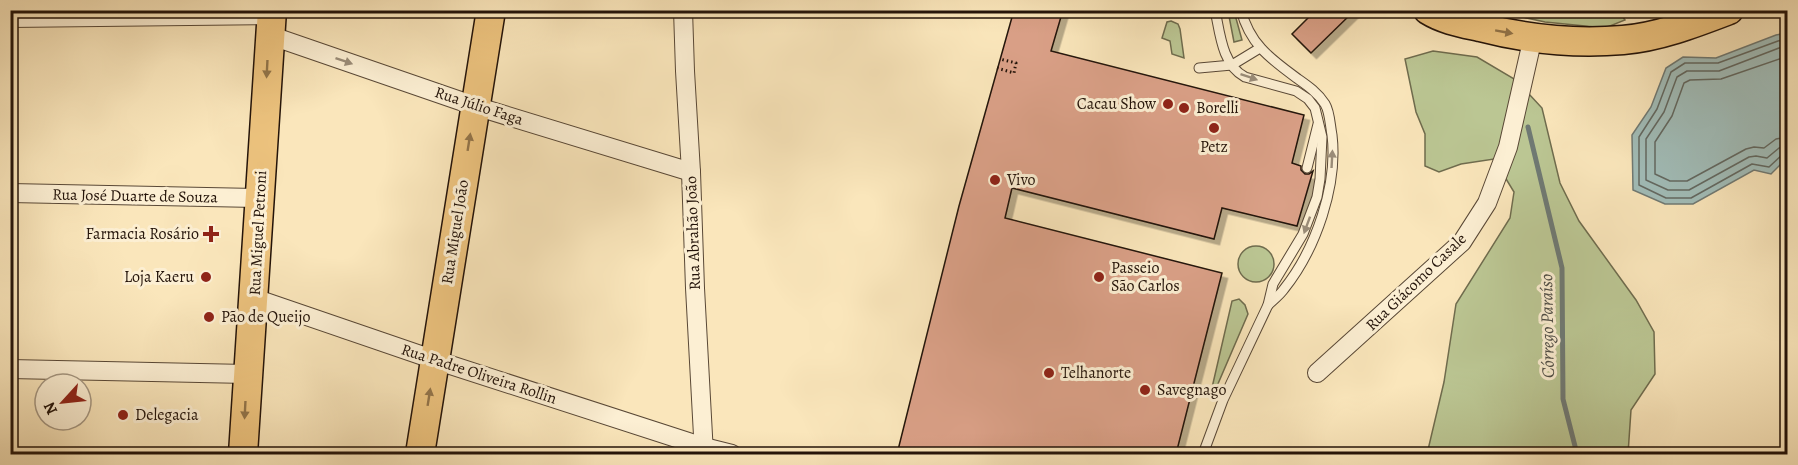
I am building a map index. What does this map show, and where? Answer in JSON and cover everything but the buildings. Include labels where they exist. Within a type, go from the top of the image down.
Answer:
[{"type":"main road","name":"Rua Miguel João","points":[[420,454],[491,10]]},
{"type":"main road","points":[[1428,10],[1438,17],[1497,31],[1572,40],[1623,40],[1662,33],[1729,10]]},
{"type":"main road","name":"Rua Miguel Petroni","points":[[243,454],[271,20]]},
{"type":"street","name":"Rua Abrahão João","points":[[683,10],[704,451]]},
{"type":"street","name":"Rua Júlio Faga","points":[[10,18],[271,20],[475,106],[691,172]]},
{"type":"street","name":"Rua Giácomo Casale","points":[[1317,373],[1462,242],[1487,203],[1508,147],[1533,37]]},
{"type":"street","name":"Rua José Duarte de Souza","points":[[10,193],[259,198]]},
{"type":"street","name":"Rua Padre Oliveira Rollin","points":[[254,298],[704,451],[732,454]]},
{"type":"street","points":[[10,369],[247,374]]},
{"type":"lane","points":[[1203,454],[1223,400],[1268,305],[1273,284],[1303,234],[1317,197],[1323,136],[1315,108],[1308,99],[1296,91],[1237,73],[1223,49],[1215,10]]},
{"type":"lane","points":[[1242,10],[1250,34],[1260,48],[1314,90],[1326,105],[1332,142],[1332,163],[1326,205],[1312,240],[1284,289],[1268,305]]},
{"type":"lane","points":[[1199,68],[1232,65],[1260,48]]},
{"type":"lane","points":[[1307,168],[1319,119]]},
{"type":"path","points":[[997,68],[1014,73],[1016,63],[1000,59]]},
{"type":"green space","points":[[1228,11],[1234,11],[1242,40],[1234,42]]},
{"type":"green space","points":[[1495,11],[1619,11],[1625,20],[1605,28],[1545,22]]},
{"type":"green space","points":[[1167,22],[1178,24],[1180,29],[1184,58],[1172,54],[1170,41],[1162,38]]},
{"type":"green space","points":[[1433,51],[1477,57],[1516,80],[1542,108],[1560,183],[1579,221],[1636,300],[1654,332],[1655,374],[1631,410],[1628,454],[1427,454],[1444,382],[1456,304],[1510,218],[1514,192],[1494,159],[1461,164],[1439,172],[1425,166],[1425,134],[1416,112],[1405,59]]},
{"type":"green space","points":[[1256,246],[1269,251],[1274,264],[1269,277],[1256,282],[1243,277],[1238,264],[1243,251]]},
{"type":"green space","points":[[1239,299],[1245,305],[1248,314],[1214,393],[1211,392],[1232,301]]},
{"type":"water","points":[[1787,33],[1787,158],[1771,174],[1754,170],[1693,204],[1665,204],[1633,190],[1632,135],[1651,107],[1666,68],[1683,57],[1716,58]]},
{"type":"waterway","name":"Córrego Paraíso","points":[[1528,127],[1562,268],[1563,399],[1577,454]]},
{"type":"place","name":"Cacau Show","points":[[1168,104]]},
{"type":"place","name":"Borelli","points":[[1184,108]]},
{"type":"place","name":"Petz","points":[[1214,128]]},
{"type":"place","name":"Vivo","points":[[995,180]]},
{"type":"place","name":"Farmacia Rosário","points":[[211,234]]},
{"type":"place","name":"Loja Kaeru","points":[[206,277]]},
{"type":"place","name":"Passeio São Carlos","points":[[1099,277]]},
{"type":"place","name":"Pão de Queijo","points":[[209,317]]},
{"type":"place","name":"Telhanorte","points":[[1049,373]]},
{"type":"place","name":"Savegnago","points":[[1145,390]]},
{"type":"place","name":"Delegacia","points":[[123,415]]}]
